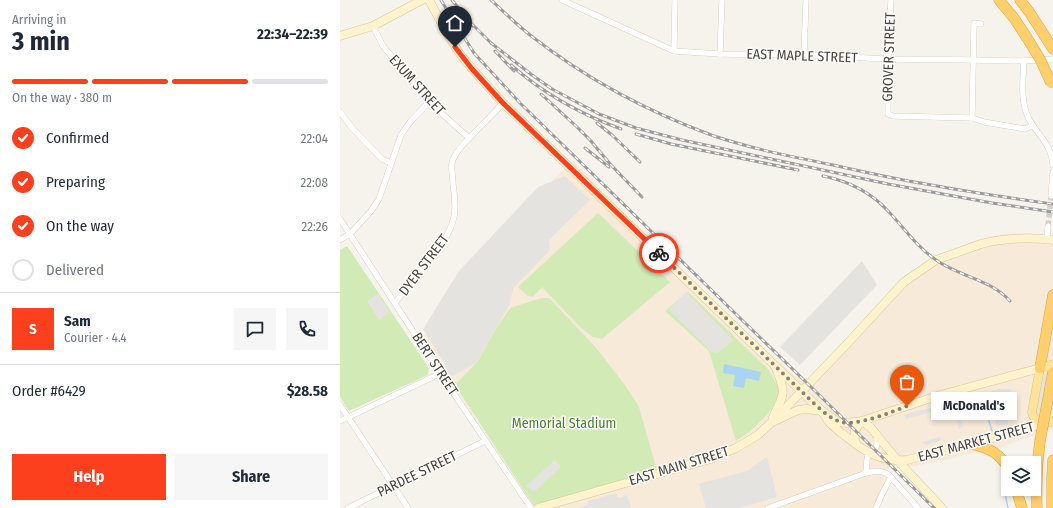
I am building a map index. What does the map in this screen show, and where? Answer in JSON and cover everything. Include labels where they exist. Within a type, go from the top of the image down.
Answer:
[{"type":"highway","points":[[999,0],[1014,18],[1029,41],[1041,61],[1052,85]]},
{"type":"highway","points":[[1020,0],[1053,49]]},
{"type":"highway","points":[[1040,368],[1053,295]]},
{"type":"highway","points":[[1037,508],[1037,464],[1053,372]]},
{"type":"highway","points":[[971,444],[986,448],[1001,457]]},
{"type":"highway","points":[[1052,508],[1053,460]]},
{"type":"highway","points":[[1018,496],[1022,508]]},
{"type":"main road","points":[[340,36],[373,26],[422,0]]},
{"type":"main road","points":[[429,0],[450,39],[461,55],[503,103],[822,411],[838,422],[847,423],[862,421],[937,396],[1053,364]]},
{"type":"main road","name":"EAST MAIN STREET","points":[[538,508],[710,459],[736,448],[758,435],[846,345],[904,282],[931,263],[990,242],[1020,238],[1050,239]]},
{"type":"main road","points":[[770,423],[782,400],[783,394],[782,383],[775,366]]},
{"type":"main road","points":[[1040,368],[1032,412],[1033,417],[1044,424]]},
{"type":"main road","points":[[770,423],[802,409],[822,411]]},
{"type":"main road","points":[[822,411],[829,422],[869,453],[884,459],[898,461]]},
{"type":"main road","points":[[862,421],[871,428],[898,461],[942,508]]},
{"type":"main road","points":[[856,444],[854,437],[855,431],[862,421]]},
{"type":"main road","name":"EAST MARKET STREET","points":[[898,461],[908,460],[971,444],[1053,421]]},
{"type":"street","name":"EAST MAPLE STREET","points":[[562,0],[674,51],[720,54],[804,55],[888,59],[1024,61],[1053,59]]},
{"type":"street","points":[[674,51],[675,0]]},
{"type":"street","points":[[720,54],[722,0]]},
{"type":"street","points":[[804,55],[806,0]]},
{"type":"street","name":"GROVER STREET","points":[[891,0],[888,59],[888,114],[893,116],[972,118]]},
{"type":"street","points":[[981,24],[974,23],[972,60],[972,118],[984,122],[1025,129],[1033,125]]},
{"type":"street","name":"EXUM STREET","points":[[373,26],[384,46],[429,102],[469,138]]},
{"type":"street","points":[[1024,61],[1022,92],[1023,105],[1029,120],[1046,144],[1052,156],[1053,165]]},
{"type":"street","points":[[340,240],[350,234],[371,211],[379,199],[401,135],[410,122],[429,102]]},
{"type":"street","name":"DYER STREET","points":[[395,303],[446,237],[451,228],[455,210],[452,163],[456,153],[503,103]]},
{"type":"street","points":[[340,112],[352,128],[382,159],[391,163]]},
{"type":"street","points":[[1051,196],[1053,172]]},
{"type":"street","name":"BERT STREET","points":[[340,219],[442,376],[531,508]]},
{"type":"street","points":[[1048,226],[1050,239]]},
{"type":"street","points":[[340,421],[437,375],[442,376]]},
{"type":"street","points":[[340,405],[408,508]]},
{"type":"street","points":[[868,473],[866,466],[867,459],[869,453],[875,449],[877,444],[876,434]]},
{"type":"street","name":"PARDEE STREET","points":[[348,508],[485,441]]},
{"type":"street","points":[[768,508],[868,473],[878,471],[885,472],[891,477],[918,508]]},
{"type":"street","points":[[876,508],[891,477]]},
{"type":"shaded area","points":[[573,161],[716,304],[795,376],[805,378],[812,376],[901,282],[946,253],[970,242],[986,237],[1024,233],[1053,236],[1053,429],[1007,445],[987,455],[971,453],[951,459],[897,469],[889,467],[886,479],[874,508],[535,508],[421,337],[427,333],[497,233]]},
{"type":"shaded area","points":[[565,176],[590,200],[549,240],[550,250],[513,288],[510,304],[476,363],[449,378],[441,369],[446,366],[423,329],[459,271],[538,187]]},
{"type":"shaded area","points":[[862,261],[877,285],[800,365],[780,347]]},
{"type":"shaded area","points":[[686,292],[733,340],[718,353],[712,352],[669,310]]},
{"type":"shaded area","points":[[378,294],[390,312],[379,320],[367,301]]},
{"type":"shaded area","points":[[1053,370],[1053,414],[1037,418],[1034,411],[1040,380],[1045,373]]},
{"type":"shaded area","points":[[999,389],[1011,389],[1008,425],[996,426],[995,404],[989,406],[985,393]]},
{"type":"shaded area","points":[[972,398],[978,414],[974,418],[969,402]]},
{"type":"shaded area","points":[[944,404],[949,407],[906,419],[904,415]]},
{"type":"shaded area","points":[[959,413],[963,426],[959,430],[956,415]]},
{"type":"shaded area","points":[[939,437],[941,439],[940,441],[926,445],[922,442]]},
{"type":"shaded area","points":[[767,457],[777,497],[740,508],[706,508],[699,484],[747,471]]},
{"type":"shaded area","points":[[555,460],[561,467],[534,492],[526,486]]},
{"type":"shaded area","points":[[616,493],[618,498],[627,495],[631,508],[578,508],[588,505],[588,501]]},
{"type":"green space","points":[[598,213],[670,282],[602,339],[593,337],[581,328],[542,287],[533,297],[528,296],[518,287]]},
{"type":"green space","points":[[347,246],[429,368],[428,375],[349,411],[340,397],[340,250]]},
{"type":"green space","points":[[688,292],[769,370],[778,387],[779,393],[767,415],[750,431],[736,441],[709,351],[665,311]]},
{"type":"green space","name":"Memorial Stadium","points":[[542,298],[549,298],[552,301],[598,350],[627,388],[639,407],[657,471],[534,506],[455,385],[478,361],[494,332],[510,308]]},
{"type":"water","points":[[724,364],[761,372],[759,381],[746,378],[744,388],[733,386],[735,375],[723,373]]},
{"type":"waterway","points":[[982,394],[992,431]]},
{"type":"waterway","points":[[1005,496],[1008,508]]},
{"type":"tunnel","points":[[1048,226],[1051,196]]},
{"type":"railway","points":[[441,0],[474,53],[520,103],[934,508]]},
{"type":"railway","points":[[452,0],[473,26]]},
{"type":"railway","points":[[491,0],[530,35],[573,66],[618,93],[689,127],[743,145],[891,178],[1053,204]]},
{"type":"railway","points":[[471,23],[491,43],[552,89],[599,114],[636,128],[682,140],[888,184],[992,203],[1053,212]]},
{"type":"railway","points":[[495,51],[514,71]]},
{"type":"railway","points":[[511,65],[549,94],[591,117],[621,129]]},
{"type":"railway","points":[[541,94],[590,140],[611,165],[642,197]]},
{"type":"railway","points":[[597,123],[640,162]]},
{"type":"railway","points":[[636,134],[671,144],[798,170]]},
{"type":"railway","points":[[585,148],[609,167]]},
{"type":"railway","points":[[823,176],[850,184],[867,193],[882,205],[929,255],[945,266],[993,288],[1010,301]]},
{"type":"way so far","points":[[659,253],[822,411],[838,422],[847,423],[862,421],[907,406]]},
{"type":"place","name":"McDonald's","points":[[907,406]]},
{"type":"route","points":[[455,47],[472,69],[503,103],[659,253]]}]
